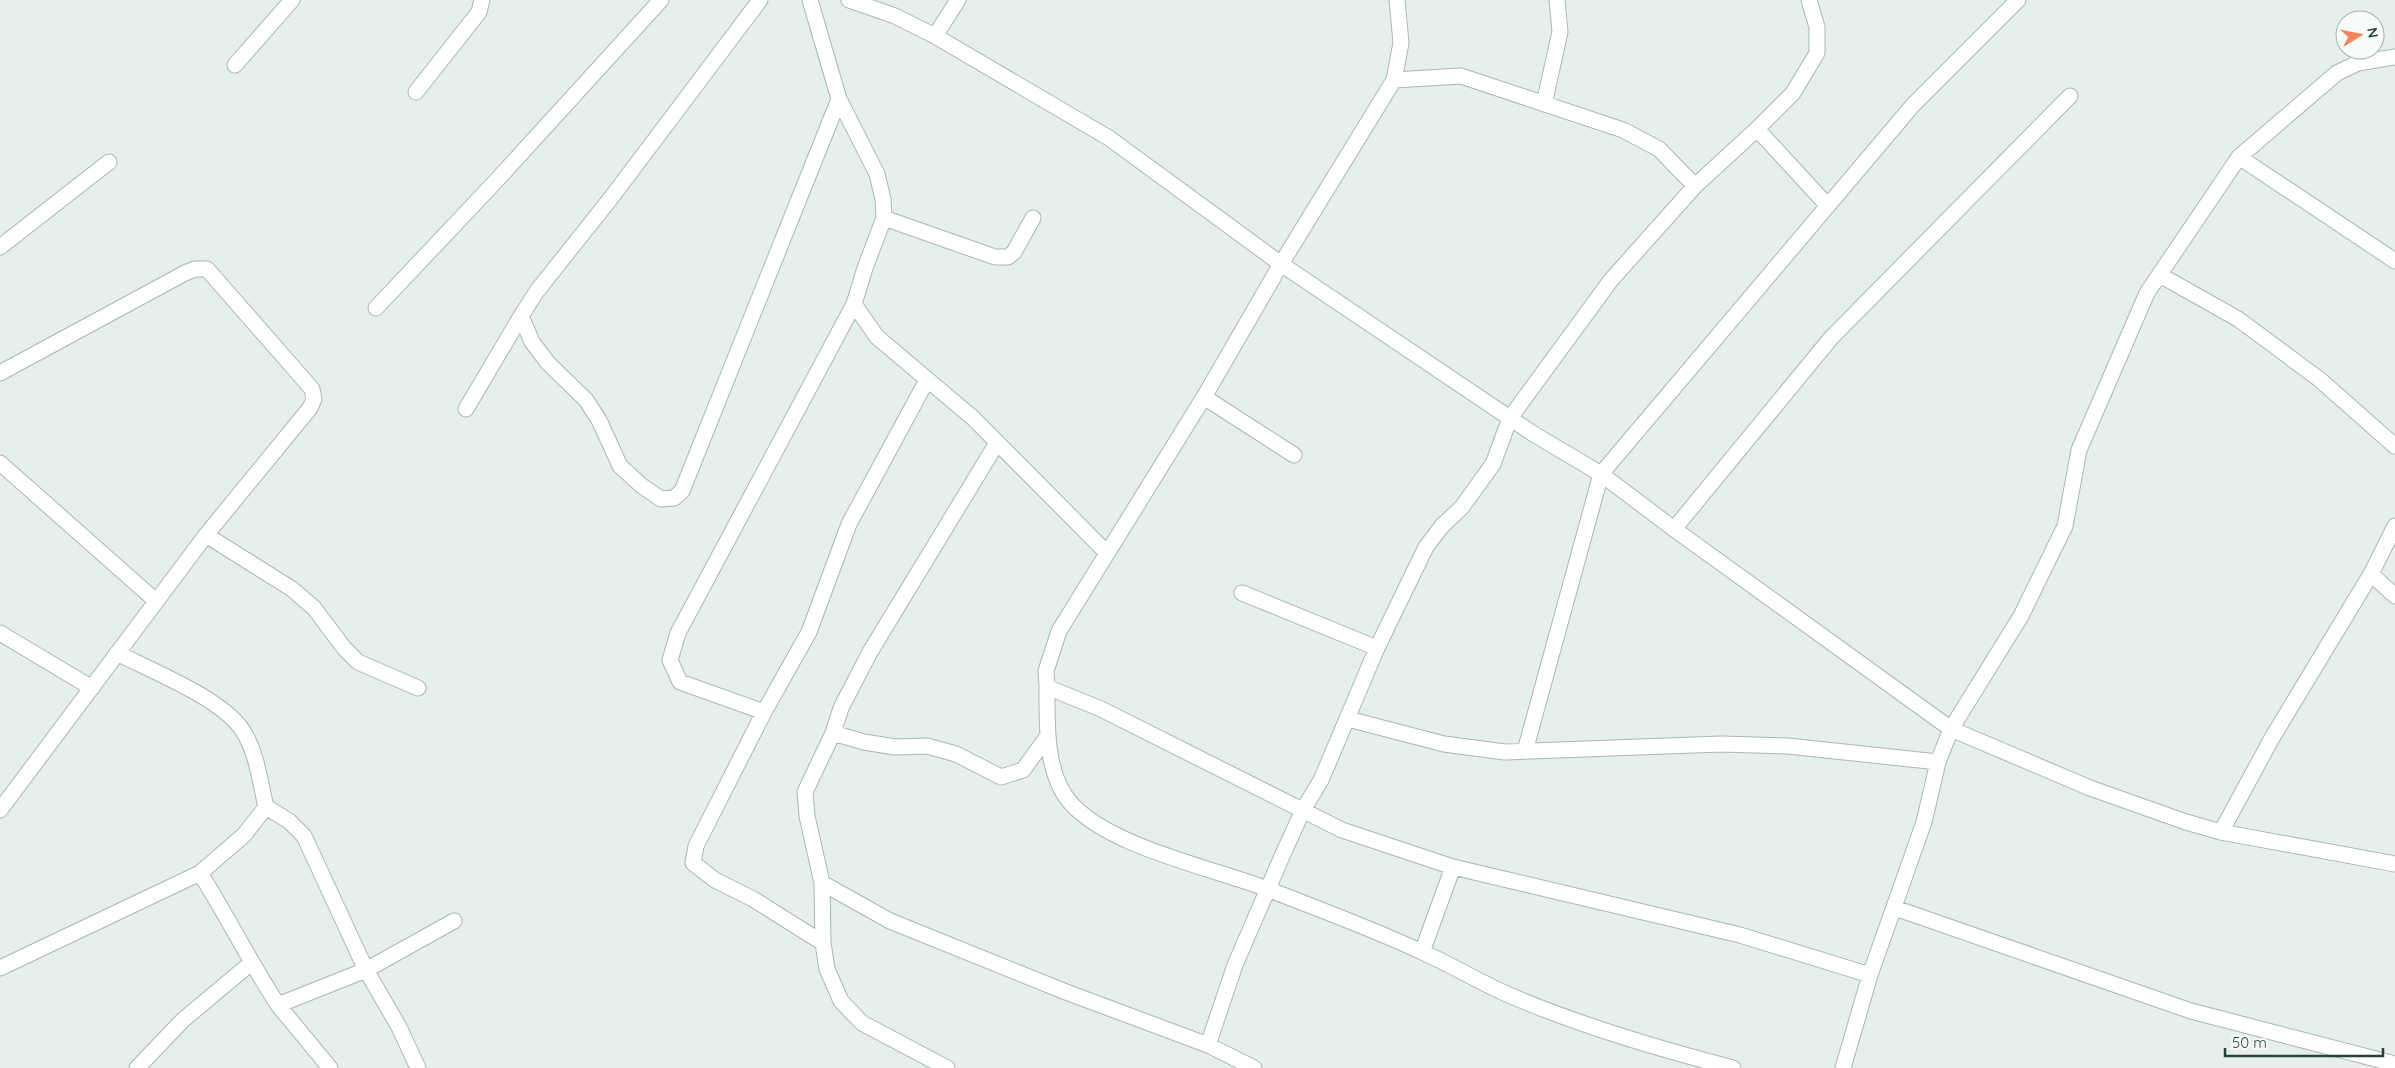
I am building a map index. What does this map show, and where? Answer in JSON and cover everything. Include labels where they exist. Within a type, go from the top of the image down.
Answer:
[{"type":"street","points":[[235,65],[292,0]]},
{"type":"street","points":[[416,92],[479,12],[482,0]]},
{"type":"street","points":[[376,308],[496,181],[661,0]]},
{"type":"street","points":[[466,409],[537,291],[611,198],[760,0]]},
{"type":"street","points":[[764,712],[680,682],[670,660],[678,633],[854,304],[884,218],[884,199],[877,174],[839,99],[810,0]]},
{"type":"street","points":[[849,0],[895,16],[935,36],[1109,138],[1281,264],[1510,418],[1601,474],[1951,729],[2090,788],[2186,822],[2222,832],[2395,864]]},
{"type":"street","points":[[935,36],[958,0]]},
{"type":"street","points":[[1397,0],[1401,43],[1394,80],[1281,264],[1204,397],[1059,631],[1046,671],[1047,737],[1053,768],[1067,800],[1089,821],[1135,843],[1268,889],[1422,952],[1508,995],[1585,1024],[1621,1037],[1733,1068]]},
{"type":"street","points":[[1544,104],[1560,32],[1557,0]]},
{"type":"street","points":[[1208,1045],[1235,965],[1268,889],[1303,810],[1321,780],[1377,648],[1426,547],[1442,526],[1462,507],[1493,464],[1510,418],[1611,280],[1695,186],[1793,93],[1817,53],[1817,26],[1809,0]]},
{"type":"street","points":[[1525,751],[1601,474],[1913,105],[2018,0]]},
{"type":"street","points":[[1842,1068],[1870,975],[1924,822],[1938,762],[1951,729],[2021,616],[2065,526],[2079,450],[2138,309],[2239,157],[2336,73],[2358,63],[2395,57]]},
{"type":"street","points":[[1394,80],[1461,76],[1623,130],[1644,139],[1658,149],[1695,186]]},
{"type":"street","points":[[1674,529],[1831,338],[2070,96]]},
{"type":"street","points":[[521,316],[532,342],[548,363],[586,400],[599,420],[620,466],[642,486],[661,498],[674,498],[682,491],[839,99]]},
{"type":"street","points":[[1757,129],[1827,205]]},
{"type":"street","points":[[2239,157],[2395,260]]},
{"type":"street","points":[[0,247],[109,162]]},
{"type":"street","points":[[884,218],[996,257],[1008,257],[1014,252],[1033,218]]},
{"type":"street","points":[[0,373],[185,273],[195,269],[207,269],[312,389],[314,399],[310,408],[206,535],[1,806]]},
{"type":"street","points":[[2158,277],[2167,279],[2238,319],[2319,379],[2395,446]]},
{"type":"street","points":[[854,304],[877,337],[973,418],[1107,553]]},
{"type":"street","points":[[822,943],[753,899],[715,880],[693,863],[696,846],[764,712],[809,632],[849,524],[927,380]]},
{"type":"street","points":[[1204,397],[1294,455]]},
{"type":"street","points":[[947,1068],[862,1023],[841,1001],[826,969],[822,943],[822,883],[807,816],[805,792],[833,733],[841,708],[870,652],[997,444]]},
{"type":"street","points":[[0,463],[156,601]]},
{"type":"street","points":[[2222,832],[2272,738],[2371,574],[2395,526]]},
{"type":"street","points":[[206,535],[292,589],[314,608],[344,648],[358,662],[418,688]]},
{"type":"street","points":[[2371,574],[2395,596]]},
{"type":"street","points":[[1242,593],[1377,648]]},
{"type":"street","points":[[0,633],[92,688]]},
{"type":"street","points":[[117,653],[221,707],[243,730],[254,754],[266,807],[289,821],[304,836],[366,970],[399,1027],[418,1068]]},
{"type":"street","points":[[1047,688],[1101,709],[1342,830],[1453,867],[1740,935],[1870,975]]},
{"type":"street","points":[[1348,719],[1444,744],[1505,752],[1721,744],[1788,746],[1938,762]]},
{"type":"street","points":[[833,733],[864,742],[895,747],[928,746],[956,754],[1001,777],[1023,770],[1047,737]]},
{"type":"street","points":[[0,968],[200,872],[244,835],[266,807]]},
{"type":"street","points":[[1422,952],[1453,867]]},
{"type":"street","points":[[200,872],[224,912],[251,964],[278,1005],[330,1068]]},
{"type":"street","points":[[822,883],[890,921],[1066,992],[1208,1045],[1254,1068]]},
{"type":"street","points":[[1895,908],[2191,1011],[2395,1064]]},
{"type":"street","points":[[278,1005],[366,970],[454,921]]},
{"type":"street","points":[[137,1068],[183,1020],[251,964]]}]
